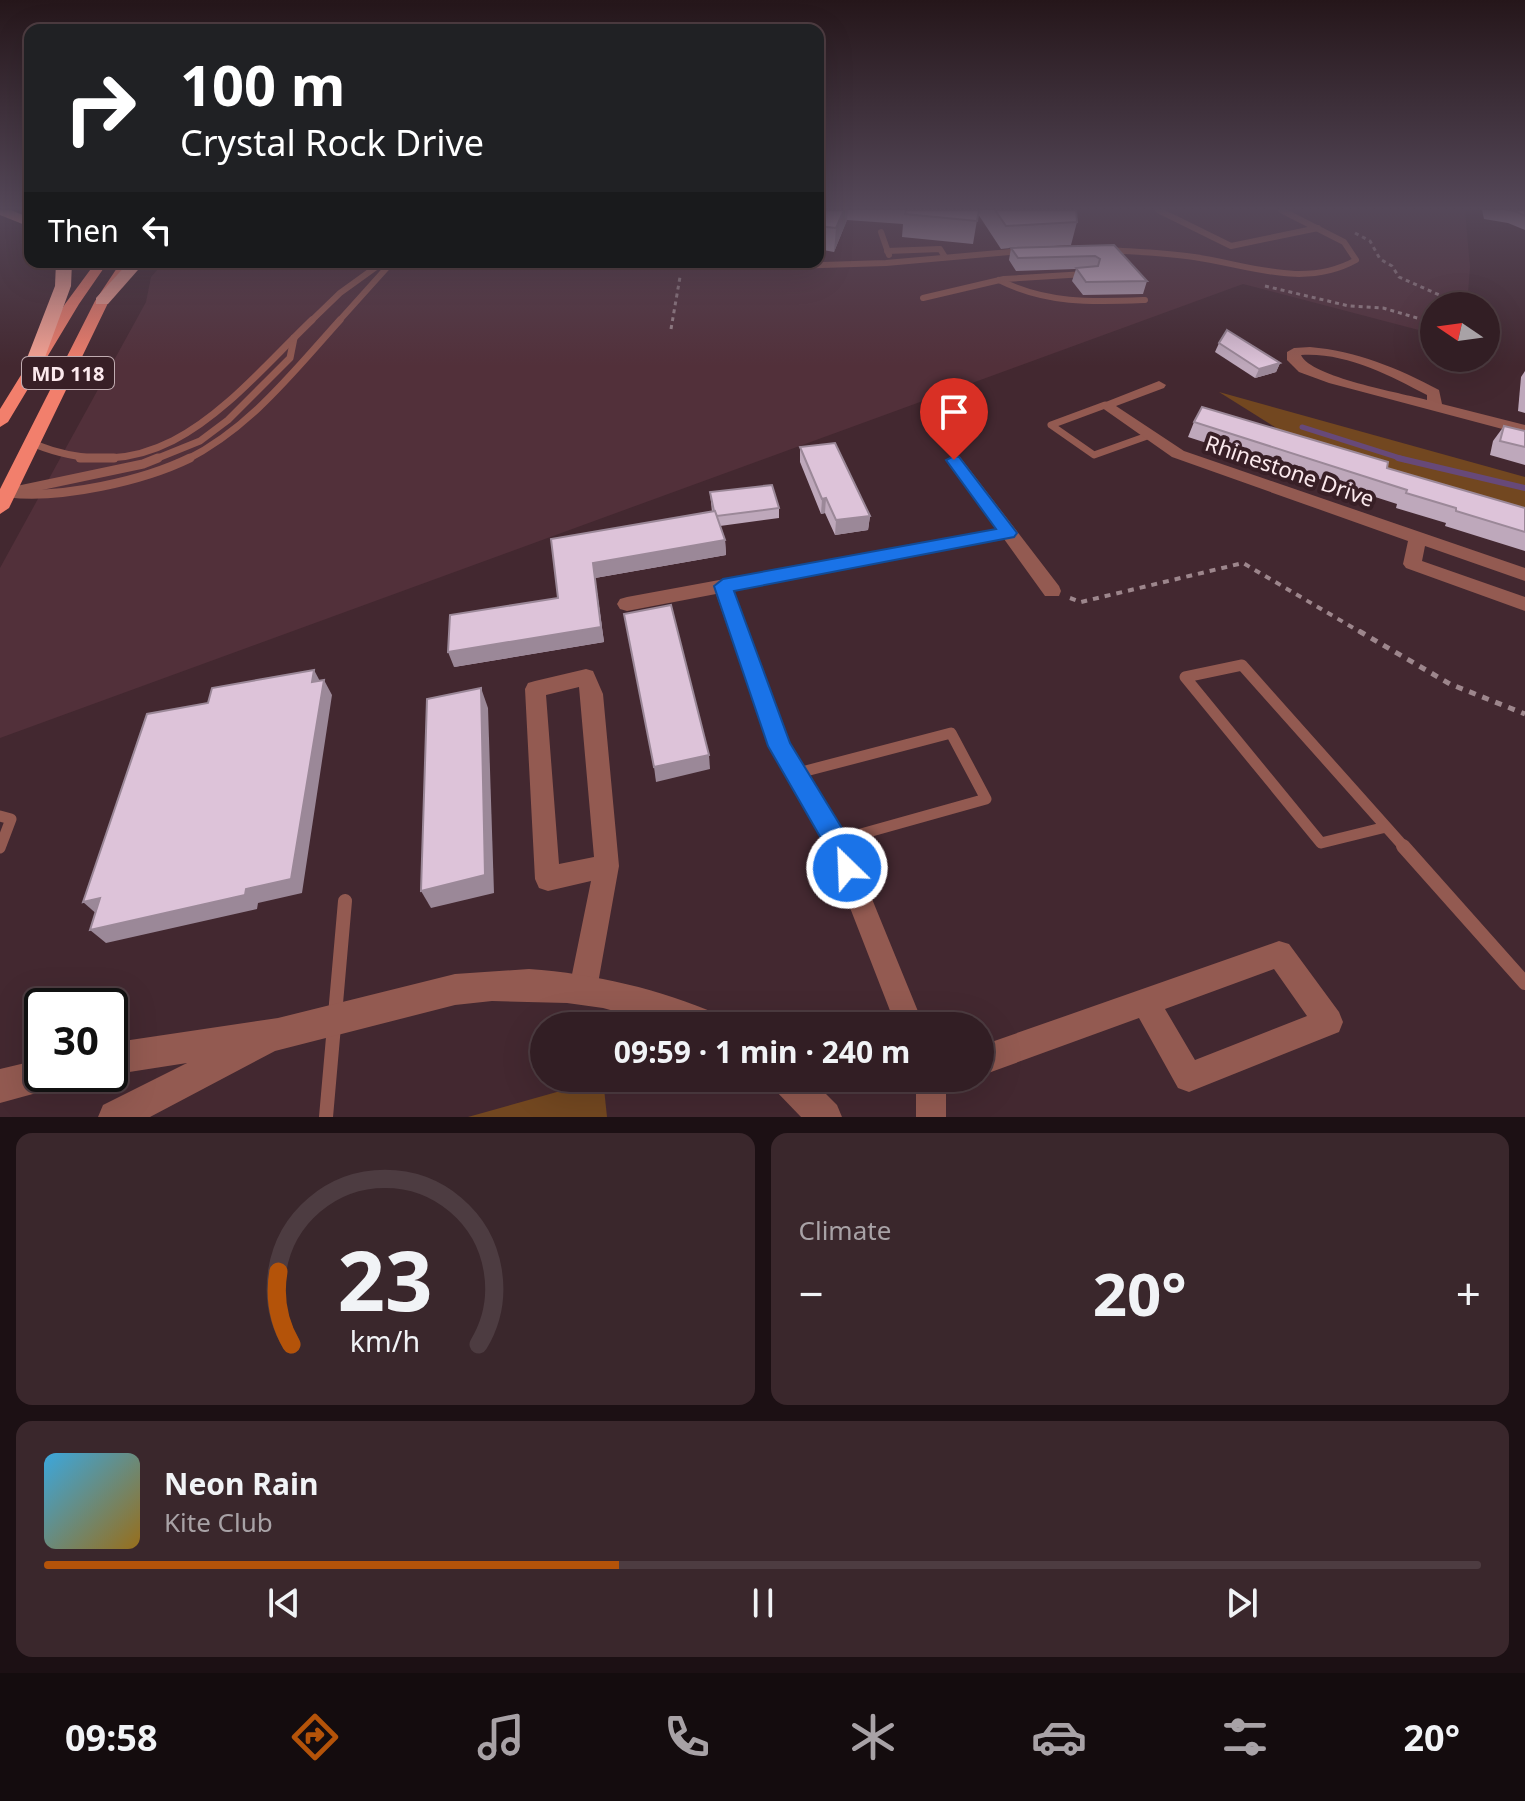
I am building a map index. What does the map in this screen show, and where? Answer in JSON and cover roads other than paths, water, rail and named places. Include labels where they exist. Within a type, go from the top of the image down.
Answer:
[{"type":"highway","points":[[31,371],[63,286],[64,268]]},
{"type":"highway","points":[[102,301],[132,268]]},
{"type":"main road","name":"MD 118","points":[[0,422],[98,268]]},
{"type":"main road","name":"MD 118","points":[[3,498],[34,444],[102,301],[123,268]]},
{"type":"street","points":[[1435,406],[1434,393],[1414,382],[1332,352],[1310,349],[1294,352],[1294,360],[1304,369],[1435,406],[1525,430]]},
{"type":"street","points":[[1105,405],[1159,385]]},
{"type":"street","name":"Rhinestone Drive","points":[[1105,405],[1178,454],[1525,575]]},
{"type":"street","points":[[954,460],[1052,591]]},
{"type":"street","points":[[627,604],[1008,533]]},
{"type":"street","points":[[1418,537],[1412,564],[1525,604]]},
{"type":"street","points":[[723,586],[780,746],[836,841],[904,1012]]},
{"type":"street","points":[[583,989],[607,866],[592,694],[586,677],[535,689],[548,879],[607,866]]},
{"type":"street","points":[[994,1056],[1279,954],[1329,1022],[1189,1077],[1145,1002]]},
{"type":"street","points":[[128,1056],[276,1034],[422,996],[493,985],[562,985],[657,1005],[674,1012]]},
{"type":"street","points":[[115,1117],[276,1034]]},
{"type":"street","points":[[0,1086],[24,1080]]},
{"type":"street","points":[[801,1092],[825,1117]]},
{"type":"street","points":[[931,1117],[932,1092]]},
{"type":"lane","points":[[824,263],[885,262]]},
{"type":"lane","points":[[1229,262],[1308,275],[1331,273],[1352,262]]},
{"type":"lane","points":[[34,444],[59,456],[88,460],[129,456],[160,447],[204,424],[340,293],[375,268]]},
{"type":"lane","points":[[3,498],[98,487],[180,463],[214,446],[243,425],[263,405],[387,268]]},
{"type":"lane","points":[[923,298],[999,280],[1091,274]]},
{"type":"lane","points":[[999,280],[1028,295],[1051,301],[1145,300]]},
{"type":"lane","points":[[3,498],[143,464],[200,441],[228,420],[290,358],[294,338]]},
{"type":"lane","points":[[1105,405],[1051,425],[1094,455],[1150,435]]},
{"type":"lane","points":[[1386,827],[1321,843],[1185,677],[1242,665],[1525,983]]},
{"type":"lane","points":[[795,773],[951,733],[986,799],[836,841]]},
{"type":"lane","points":[[0,816],[11,819],[0,849]]},
{"type":"lane","points":[[326,1117],[345,901]]},
{"type":"waterway","points":[[1302,427],[1405,460]]},
{"type":"waterway","points":[[1398,458],[1405,460]]},
{"type":"waterway","points":[[1405,460],[1525,488]]}]
